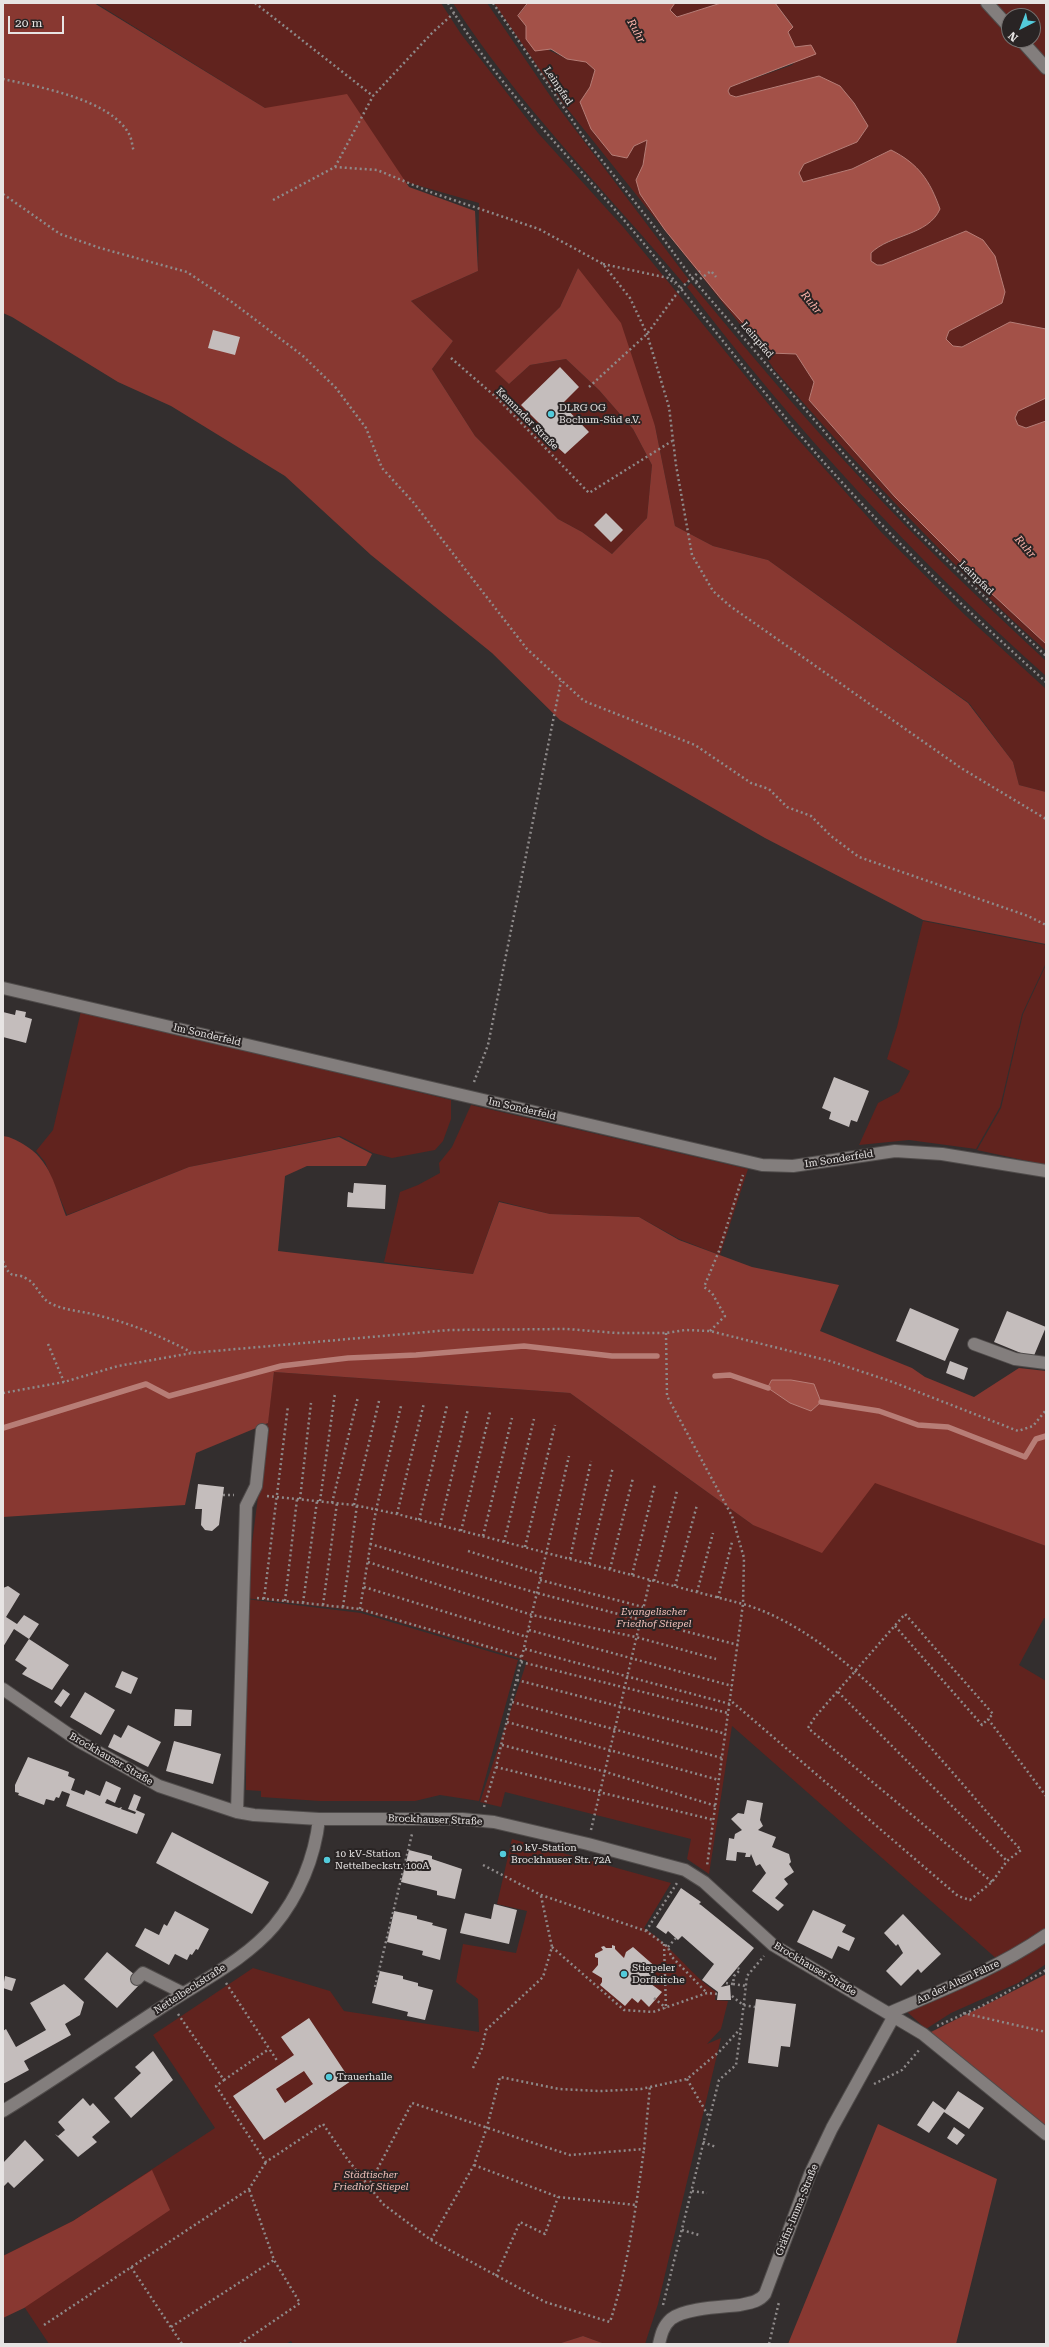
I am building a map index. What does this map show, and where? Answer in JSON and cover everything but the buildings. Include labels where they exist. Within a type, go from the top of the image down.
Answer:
[{"type":"street","points":[[987,3],[1001,18]]},
{"type":"street","points":[[1028,48],[1046,68]]},
{"type":"street","name":"Im Sonderfeld","points":[[3,988],[762,1165],[794,1166],[895,1150],[942,1154],[1046,1172]]},
{"type":"street","points":[[974,1344],[1015,1359],[1046,1362]]},
{"type":"street","points":[[237,1812],[246,1506],[250,1495],[256,1486],[262,1430]]},
{"type":"street","name":"Brockhauser Straße","points":[[3,1689],[80,1742],[159,1786],[237,1812],[254,1815],[319,1818],[462,1820],[494,1822],[588,1844],[685,1870],[704,1882],[773,1944],[892,2014],[929,2038],[1046,2134]]},
{"type":"street","name":"Nettelbeckstraße","points":[[3,2111],[251,1949],[283,1914],[309,1864],[317,1840],[319,1818]]},
{"type":"street","name":"An der Alten Fähre","points":[[892,2014],[974,1977],[1046,1935]]},
{"type":"street","points":[[137,1979],[143,1973],[183,1993]]},
{"type":"street","name":"Gräfin-Imma-Straße","points":[[662,2331],[670,2320],[682,2313],[748,2303],[759,2300],[765,2294],[810,2174],[832,2128],[892,2014]]},
{"type":"street","points":[[659,2344],[662,2331]]},
{"type":"path","points":[[255,3],[373,96]]},
{"type":"path","points":[[448,3],[465,31],[542,130],[628,224],[838,478],[970,613],[1046,682]]},
{"type":"path","name":"Leinpfad","points":[[493,3],[585,139],[692,278],[853,465],[912,527],[1046,656]]},
{"type":"path","points":[[335,167],[373,96],[432,33],[454,13]]},
{"type":"path","points":[[3,79],[73,96],[114,116],[129,134],[134,152]]},
{"type":"path","points":[[273,200],[335,167],[377,170],[433,193],[532,226],[603,264],[668,278],[681,288]]},
{"type":"path","points":[[3,194],[60,234],[100,248],[187,272],[232,302],[303,356],[336,388],[366,428],[382,468],[414,502],[527,649],[584,701],[695,744],[751,783],[769,790],[787,807],[811,816],[831,836],[859,857],[1028,916],[1046,925]]},
{"type":"path","points":[[603,264],[630,298],[647,334],[669,407],[672,441],[692,555],[713,591],[730,606],[961,768],[1046,819]]},
{"type":"path","points":[[589,387],[647,334],[681,288],[700,271]]},
{"type":"path","points":[[696,282],[711,271],[716,277]]},
{"type":"path","name":"Kemnader Straße","points":[[451,358],[510,412],[589,493],[672,441]]},
{"type":"path","points":[[510,412],[516,407]]},
{"type":"path","points":[[466,1095],[478,1076],[488,1045],[561,681]]},
{"type":"path","points":[[710,1332],[725,1316],[712,1293],[704,1287],[719,1251],[747,1162]]},
{"type":"path","points":[[3,1261],[8,1272],[13,1276],[27,1279],[48,1302],[58,1307],[101,1316],[138,1327],[192,1353]]},
{"type":"path","points":[[3,1393],[64,1382],[118,1366],[192,1353],[450,1330],[567,1329],[617,1333],[666,1333],[685,1330],[710,1332],[830,1361],[890,1381],[1018,1431],[1033,1426],[1046,1410]]},
{"type":"path","points":[[666,1333],[667,1396],[732,1516],[744,1558],[743,1604],[738,1645],[704,1882]]},
{"type":"path","points":[[48,1344],[64,1382]]},
{"type":"path","points":[[304,1603],[335,1393]]},
{"type":"path","points":[[332,1503],[358,1398]]},
{"type":"path","points":[[343,1607],[356,1505],[380,1401]]},
{"type":"path","points":[[397,1514],[424,1402]]},
{"type":"path","points":[[285,1601],[311,1403]]},
{"type":"path","points":[[264,1599],[278,1497],[288,1406]]},
{"type":"path","points":[[360,1609],[376,1510],[401,1406]]},
{"type":"path","points":[[419,1520],[447,1406]]},
{"type":"path","points":[[440,1525],[468,1409]]},
{"type":"path","points":[[461,1530],[490,1412]]},
{"type":"path","points":[[483,1536],[512,1418]]},
{"type":"path","points":[[504,1542],[534,1419]]},
{"type":"path","points":[[525,1547],[556,1425]]},
{"type":"path","points":[[488,1795],[502,1745],[541,1574],[570,1456]]},
{"type":"path","points":[[570,1559],[591,1461]]},
{"type":"path","points":[[590,1564],[613,1467]]},
{"type":"path","points":[[610,1569],[633,1478]]},
{"type":"path","points":[[632,1575],[655,1484]]},
{"type":"path","points":[[654,1581],[676,1491]]},
{"type":"path","points":[[223,1495],[278,1497],[356,1505],[397,1514],[743,1604],[772,1616],[803,1633],[855,1673],[888,1704],[952,1771],[1021,1850],[1007,1861],[992,1882],[970,1900],[958,1896],[730,1702],[524,1649]]},
{"type":"path","points":[[323,1605],[337,1503]]},
{"type":"path","points":[[675,1586],[697,1505]]},
{"type":"path","points":[[697,1592],[713,1533]]},
{"type":"path","points":[[718,1598],[732,1542]]},
{"type":"path","points":[[370,1544],[537,1593],[738,1645]]},
{"type":"path","points":[[468,1551],[541,1574]]},
{"type":"path","points":[[368,1562],[532,1615],[636,1638],[716,1659]]},
{"type":"path","points":[[540,1580],[644,1607]]},
{"type":"path","points":[[588,1844],[650,1580]]},
{"type":"path","points":[[364,1587],[527,1636]]},
{"type":"path","points":[[243,1596],[360,1609],[523,1657]]},
{"type":"path","points":[[895,1626],[982,1725],[993,1714],[905,1614],[815,1717],[808,1728],[992,1882]]},
{"type":"path","points":[[529,1630],[732,1686]]},
{"type":"path","points":[[521,1662],[625,1686],[728,1713]]},
{"type":"path","points":[[517,1680],[726,1734]]},
{"type":"path","points":[[838,1692],[1007,1861]]},
{"type":"path","points":[[512,1702],[722,1758]]},
{"type":"path","points":[[988,1719],[1046,1796]]},
{"type":"path","points":[[507,1722],[611,1749],[719,1780]]},
{"type":"path","points":[[502,1745],[606,1772],[716,1806]]},
{"type":"path","points":[[496,1766],[714,1820]]},
{"type":"path","points":[[375,1987],[415,1820]]},
{"type":"path","points":[[483,1865],[541,1895],[646,1931],[668,1947],[671,1956],[707,1993]]},
{"type":"path","points":[[646,1931],[685,1870]]},
{"type":"path","points":[[473,2068],[482,2048],[486,2030],[543,1977],[552,1947],[541,1895]]},
{"type":"path","points":[[668,1947],[676,1938]]},
{"type":"path","points":[[664,1944],[666,2008]]},
{"type":"path","points":[[552,1947],[624,2010],[653,2012],[707,1993],[718,1994]]},
{"type":"path","points":[[662,2331],[662,2312],[709,2118],[719,2080],[736,2065],[747,1976],[756,1966]]},
{"type":"path","points":[[733,1984],[734,1976],[740,1970],[738,1968]]},
{"type":"path","points":[[870,2086],[902,2070],[929,2038],[927,2032],[962,2013],[982,2006],[1046,1970]]},
{"type":"path","points":[[218,1971],[278,2062]]},
{"type":"path","points":[[726,1982],[746,1986]]},
{"type":"path","points":[[732,1996],[743,2005],[755,2007]]},
{"type":"path","points":[[654,1998],[666,2008]]},
{"type":"path","points":[[169,2002],[224,2080]]},
{"type":"path","points":[[962,2013],[1046,2032]]},
{"type":"path","points":[[431,2240],[474,2165],[487,2127],[500,2077],[559,2089],[600,2091],[650,2086],[687,2079],[720,2051],[741,2028]]},
{"type":"path","points":[[266,2162],[216,2086],[269,2049]]},
{"type":"path","points":[[687,2079],[709,2118]]},
{"type":"path","points":[[44,2325],[249,2189],[266,2162],[323,2124],[368,2187],[383,2204],[431,2240],[545,2302],[610,2322],[619,2296],[636,2205],[644,2149],[650,2086]]},
{"type":"path","points":[[368,2187],[412,2103],[570,2154],[644,2149]]},
{"type":"path","points":[[703,2142],[716,2147]]},
{"type":"path","points":[[474,2165],[558,2197],[636,2205]]},
{"type":"path","points":[[240,2344],[300,2303],[274,2260],[249,2189]]},
{"type":"path","points":[[692,2191],[707,2193]]},
{"type":"path","points":[[496,2276],[520,2222],[545,2234],[558,2197]]},
{"type":"path","points":[[682,2230],[699,2235]]},
{"type":"path","points":[[171,2327],[274,2260]]},
{"type":"path","points":[[132,2267],[182,2344]]},
{"type":"green space","points":[[96,3],[441,3],[461,34],[538,133],[624,228],[788,428],[882,533],[966,616],[1046,689],[1046,792],[1019,785],[1013,762],[969,703],[768,560],[713,546],[675,526],[655,426],[578,268],[560,307],[496,371],[509,384],[530,365],[566,359],[599,390],[633,429],[652,465],[647,518],[612,554],[582,532],[558,519],[475,436],[432,369],[453,341],[411,301],[478,271],[479,203],[406,182],[265,108]]},
{"type":"green space","points":[[453,3],[487,3],[555,103],[689,280],[684,284],[534,112],[478,41]]},
{"type":"green space","points":[[494,3],[528,3],[518,16],[526,26],[526,39],[567,59],[586,62],[595,70],[590,87],[580,102],[591,129],[612,155],[627,158],[634,146],[647,139],[643,165],[636,180],[703,277],[770,353],[796,354],[814,382],[809,400],[895,497],[990,592],[1046,644],[1046,651],[975,584],[872,479],[774,369],[763,353],[562,102]]},
{"type":"green space","points":[[675,3],[721,3],[677,17],[670,10]]},
{"type":"green space","points":[[775,3],[1046,3],[1046,329],[1010,322],[962,347],[953,346],[946,339],[949,331],[1002,303],[966,231],[882,265],[877,265],[871,261],[871,253],[877,247],[916,231],[940,209],[927,181],[916,169],[891,150],[852,169],[803,182],[799,173],[804,164],[857,142],[868,126],[854,103],[840,86],[819,76],[736,97],[730,95],[728,91],[730,87],[792,65],[811,45],[795,47],[788,32],[793,26]]},
{"type":"green space","points":[[691,283],[797,408],[907,528],[1046,661],[1046,676],[949,585],[857,490],[770,391],[728,339],[687,287]]},
{"type":"green space","points":[[1046,398],[1046,421],[1025,428],[1018,425],[1015,418],[1018,411]]},
{"type":"green space","points":[[923,921],[1046,945],[1046,963],[1022,1014],[1000,1107],[976,1149],[909,1140],[859,1145],[878,1103],[899,1092],[910,1071],[887,1059],[897,1027]]},
{"type":"green space","points":[[1046,965],[1046,1165],[977,1150],[1001,1108],[1023,1014]]},
{"type":"green space","points":[[81,1011],[451,1100],[451,1119],[443,1141],[435,1150],[392,1158],[373,1153],[340,1136],[189,1167],[67,1215],[45,1162],[36,1151],[53,1130]]},
{"type":"green space","points":[[471,1105],[748,1169],[720,1255],[679,1239],[639,1217],[550,1214],[499,1201],[473,1274],[384,1262],[400,1192],[418,1185],[440,1173],[439,1163],[452,1147]]},
{"type":"green space","name":"Evangelischer Friedhof Stiepel","points":[[274,1372],[570,1393],[753,1525],[875,1482],[1046,1546],[1046,1619],[1044,1618],[1019,1665],[1046,1681],[1046,1930],[998,1960],[732,1726],[709,1874],[687,1859],[691,1839],[505,1792],[501,1807],[480,1802],[527,1661],[361,1611],[245,1598]]},
{"type":"green space","points":[[246,1599],[361,1613],[518,1660],[479,1801],[440,1795],[415,1801],[320,1801],[261,1797],[261,1791],[246,1790]]},
{"type":"green space","name":"Städtischer Friedhof Stiepel","points":[[512,1839],[671,1883],[644,1928],[663,1942],[697,1976],[716,1992],[715,2000],[728,2001],[721,2029],[707,2044],[721,2038],[658,2304],[645,2344],[605,2344],[583,2336],[558,2344],[293,2344],[291,2341],[286,2344],[49,2344],[3,2275],[3,2256],[73,2221],[215,2128],[153,2035],[253,1968],[330,1991],[344,2011],[479,2032],[478,1999],[456,1982],[463,1944],[516,1953],[527,1911],[497,1904]]},
{"type":"green space","points":[[1046,1938],[1046,1964],[1018,1983],[951,2013],[926,2029],[905,2010]]},
{"type":"shaded area","points":[[3,3],[94,3],[265,108],[347,94],[409,187],[475,211],[478,271],[411,301],[453,341],[432,369],[475,436],[558,519],[582,532],[612,554],[647,518],[652,465],[633,429],[599,390],[566,359],[530,365],[509,384],[495,371],[560,307],[578,268],[621,323],[655,426],[675,526],[713,546],[768,560],[968,703],[1013,762],[1019,785],[1046,792],[1046,944],[923,920],[765,838],[560,720],[492,653],[371,555],[285,476],[171,406],[118,382],[12,317],[3,313]]},
{"type":"shaded area","points":[[3,1136],[23,1144],[40,1158],[51,1175],[66,1216],[189,1167],[339,1137],[372,1154],[366,1166],[307,1166],[285,1176],[278,1251],[473,1274],[499,1202],[550,1214],[639,1217],[679,1240],[752,1267],[839,1285],[820,1331],[912,1368],[925,1377],[974,1397],[1019,1368],[1046,1371],[1046,1546],[875,1483],[822,1553],[753,1525],[570,1393],[274,1372],[268,1423],[196,1453],[185,1505],[3,1517]]},
{"type":"shaded area","points":[[1046,1974],[1046,2129],[929,2033]]},
{"type":"shaded area","points":[[878,2124],[997,2179],[956,2344],[788,2344]]},
{"type":"shaded area","points":[[152,2170],[170,2210],[24,2308],[3,2318],[3,2256],[73,2221]]},
{"type":"shaded area","points":[[583,2336],[605,2344],[558,2344]]},
{"type":"water","name":"Ruhr","points":[[528,3],[675,3],[670,10],[677,17],[721,3],[775,3],[793,27],[788,32],[795,47],[811,45],[816,54],[730,87],[728,91],[730,95],[736,97],[819,76],[840,86],[854,103],[868,126],[857,142],[804,164],[799,173],[803,182],[852,169],[891,150],[909,161],[922,174],[932,190],[940,209],[927,225],[888,242],[871,253],[871,261],[877,265],[882,265],[966,231],[983,240],[995,256],[1005,292],[1002,303],[949,331],[946,339],[953,346],[962,347],[1010,322],[1046,329],[1046,398],[1018,411],[1015,418],[1018,425],[1026,428],[1046,421],[1046,644],[990,592],[895,497],[809,400],[814,382],[796,354],[770,353],[722,300],[665,230],[640,194],[636,180],[643,165],[647,140],[634,146],[627,158],[612,155],[591,129],[580,102],[590,87],[595,70],[586,62],[567,59],[551,49],[535,51],[526,39],[526,26],[518,16]]},
{"type":"water","points":[[772,1380],[791,1380],[814,1384],[821,1402],[811,1411],[790,1403],[768,1388]]},
{"type":"waterway","points":[[3,1428],[146,1384],[169,1396],[281,1366],[348,1358],[416,1355],[524,1346],[612,1356],[657,1356]]},
{"type":"waterway","points":[[715,1376],[730,1375],[768,1388]]},
{"type":"waterway","points":[[821,1402],[879,1411],[918,1425],[948,1427],[1025,1457],[1036,1439],[1046,1436]]},
{"type":"place","name":"DLRG OG Bochum-Süd e.V.","points":[[551,414]]},
{"type":"place","name":"10 kV-Station Brockhauser Str. 72A","points":[[503,1854]]},
{"type":"place","name":"10 kV-Station Nettelbeckstr. 100A","points":[[327,1860]]},
{"type":"place","name":"Stiepeler Dorfkirche","points":[[624,1974]]},
{"type":"place","name":"Trauerhalle","points":[[329,2077]]}]
